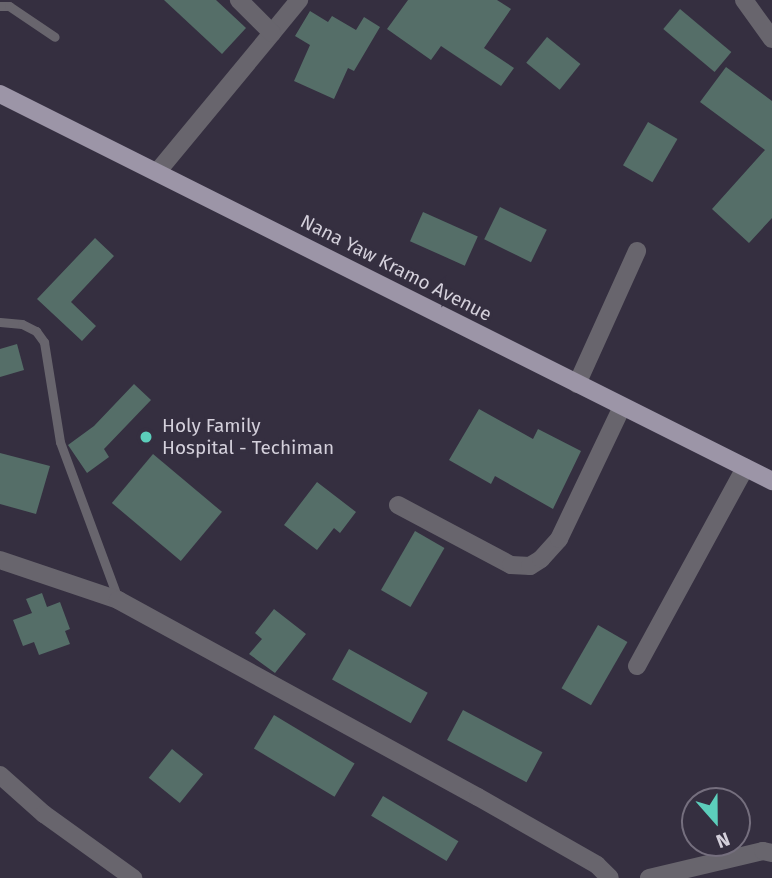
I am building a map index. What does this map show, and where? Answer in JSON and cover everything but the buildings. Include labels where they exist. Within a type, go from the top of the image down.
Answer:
[{"type":"main road","name":"Nana Yaw Kramo Avenue","points":[[0,94],[772,481]]},
{"type":"street","points":[[239,0],[272,33]]},
{"type":"street","points":[[158,171],[299,0]]},
{"type":"street","points":[[744,0],[772,39]]},
{"type":"street","points":[[578,384],[638,251]]},
{"type":"street","points":[[398,505],[511,565],[530,566],[541,559],[559,539],[622,407]]},
{"type":"street","points":[[637,666],[745,468]]},
{"type":"street","points":[[0,559],[118,600],[478,797],[597,865],[610,878]]},
{"type":"street","points":[[0,775],[44,814],[133,878]]},
{"type":"street","points":[[649,878],[763,851],[772,853]]},
{"type":"lane","points":[[0,6],[9,6],[55,37]]},
{"type":"lane","points":[[0,323],[22,324],[36,331],[44,342],[60,442],[118,600]]},
{"type":"place","name":"Holy Family Hospital - Techiman","points":[[146,437]]}]
